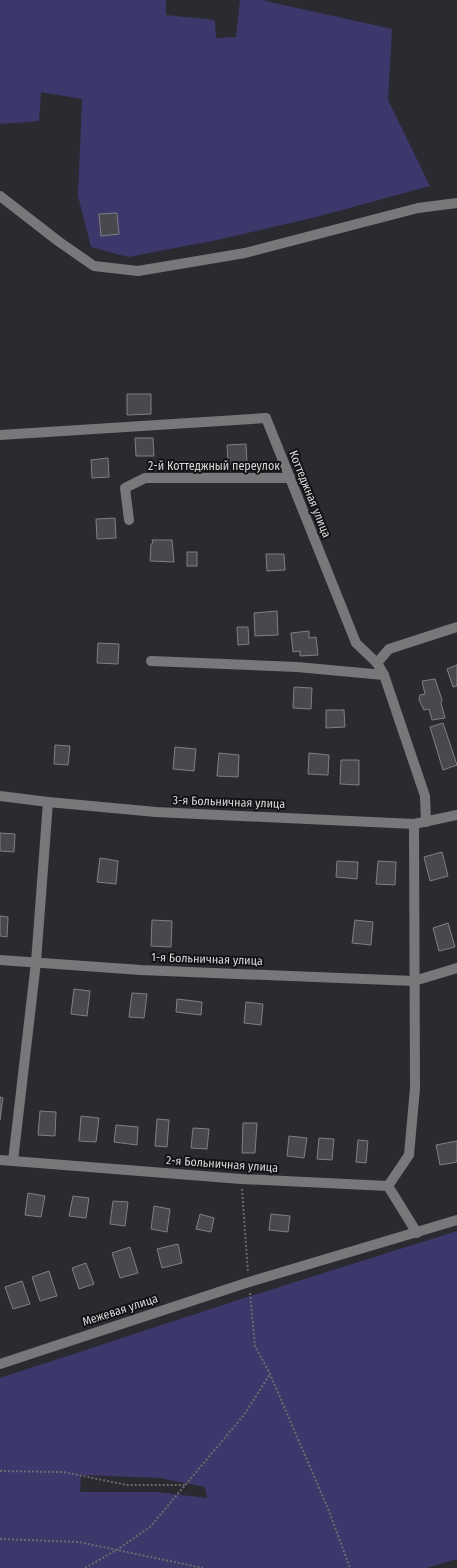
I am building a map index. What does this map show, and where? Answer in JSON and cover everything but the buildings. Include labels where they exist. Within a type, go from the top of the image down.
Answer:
[{"type":"street","points":[[0,196],[58,241],[94,266],[138,270],[245,253],[418,208],[457,203]]},
{"type":"street","name":"Коттеджная улица","points":[[0,435],[266,418],[356,643],[377,663],[384,675],[424,796],[426,822]]},
{"type":"street","name":"2-й Коттеджный переулок","points":[[129,520],[125,488],[145,478],[290,478]]},
{"type":"street","points":[[377,663],[389,649],[457,627]]},
{"type":"street","points":[[151,661],[297,667],[384,675]]},
{"type":"street","name":"3-я Больничная улица","points":[[0,796],[156,812],[414,824],[457,815]]},
{"type":"street","points":[[13,1161],[36,962],[48,802]]},
{"type":"street","points":[[414,824],[415,1088],[409,1155],[388,1186],[417,1233]]},
{"type":"street","name":"1-я Больничная улица","points":[[0,960],[142,970],[414,981],[457,968]]},
{"type":"street","name":"2-я Больничная улица","points":[[0,1160],[241,1179],[388,1186]]},
{"type":"street","name":"Межевая улица","points":[[0,1364],[249,1282],[457,1220]]},
{"type":"path","points":[[241,1179],[255,1346],[270,1374],[328,1511],[350,1568]]},
{"type":"path","points":[[85,1568],[118,1549],[150,1527],[244,1415],[270,1374]]},
{"type":"path","points":[[0,1471],[63,1472],[127,1485],[185,1485]]},
{"type":"path","points":[[0,1539],[79,1542],[203,1568]]},
{"type":"shaded area","points":[[0,0],[166,0],[166,15],[215,20],[216,38],[236,37],[240,0],[261,0],[392,29],[388,100],[430,186],[316,217],[217,240],[128,257],[91,247],[78,196],[82,99],[41,92],[39,121],[0,124]]},
{"type":"shaded area","points":[[457,1231],[457,1559],[427,1568],[0,1568],[0,1378],[241,1299]],"holes":[[[81,1475],[160,1478],[205,1487],[207,1498],[157,1492],[80,1492]]]}]
